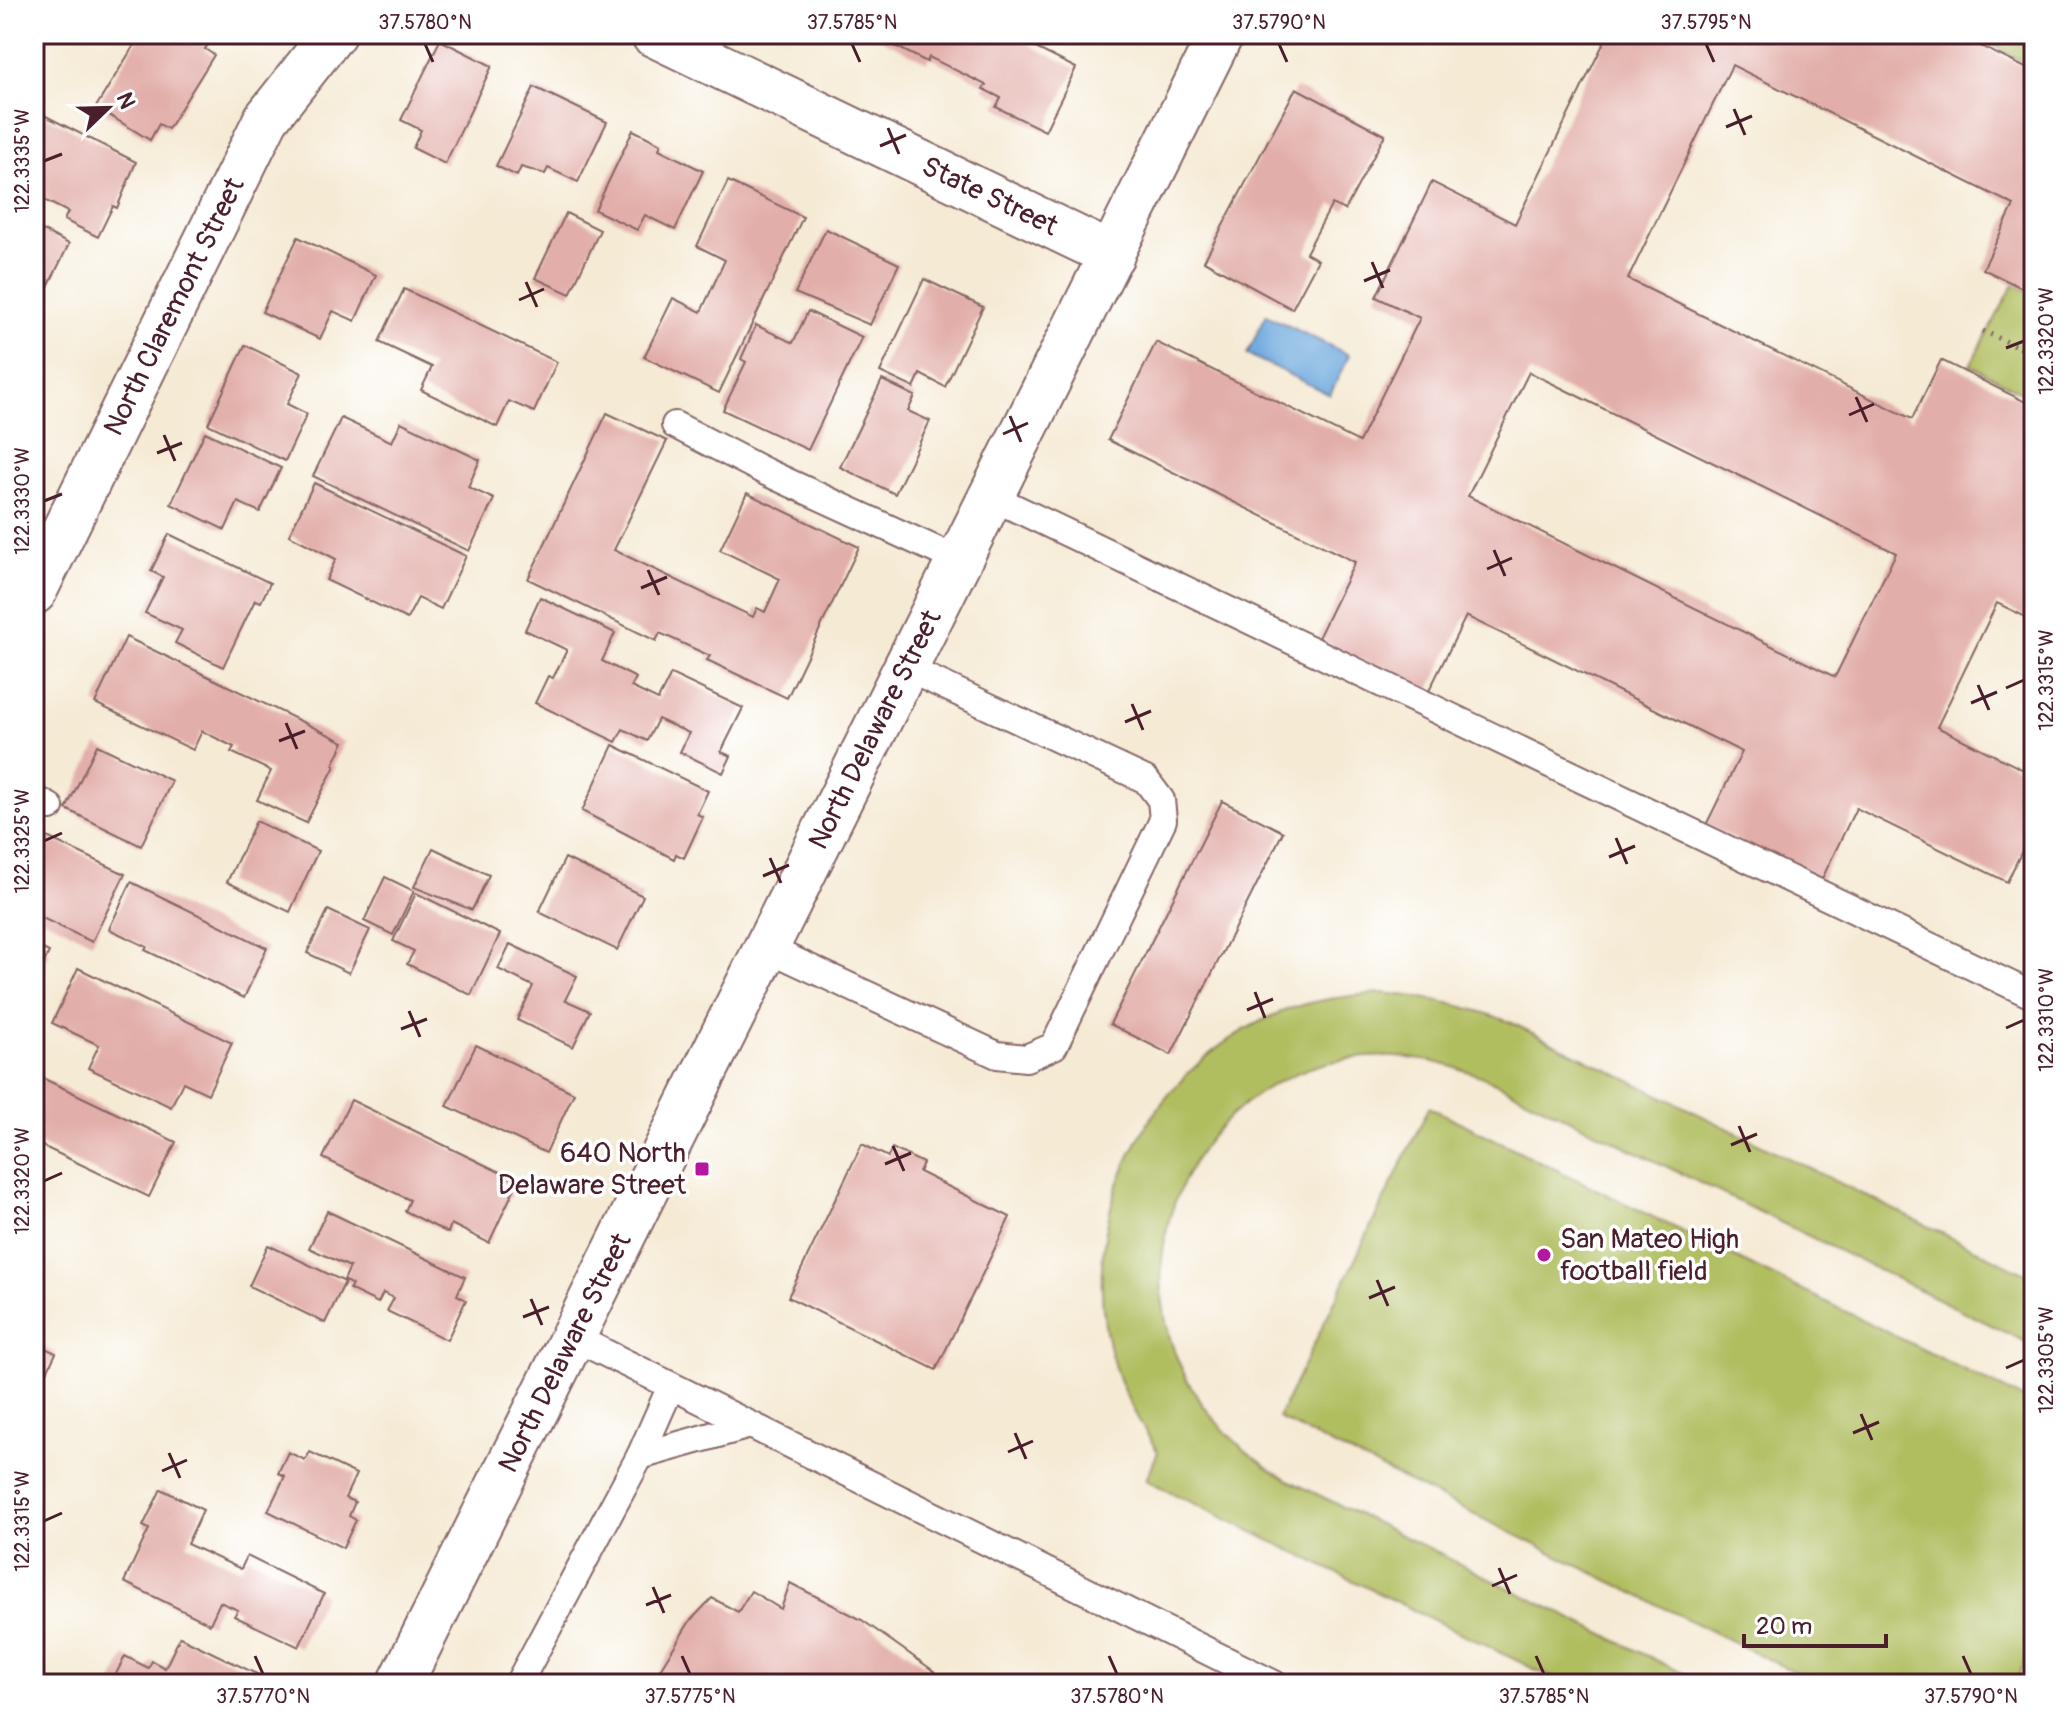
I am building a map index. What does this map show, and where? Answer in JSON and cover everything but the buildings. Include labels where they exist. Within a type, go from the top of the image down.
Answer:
[{"type":"main road","name":"North Claremont Street","points":[[34,592],[266,119],[333,34]]},
{"type":"main road","name":"State Street","points":[[653,34],[1112,255]]},
{"type":"main road","name":"North Delaware Street","points":[[400,1684],[1221,34]]},
{"type":"lane","points":[[675,425],[766,472],[960,561]]},
{"type":"lane","points":[[992,497],[2034,996]]},
{"type":"lane","points":[[767,948],[997,1055],[1026,1058],[1054,1046],[1163,820],[1161,800],[1146,780],[906,668]]},
{"type":"lane","points":[[573,1337],[1274,1684]]},
{"type":"lane","points":[[518,1684],[640,1456],[671,1386]]},
{"type":"lane","points":[[640,1456],[750,1425]]},
{"type":"path","points":[[1983,331],[2034,354]]},
{"type":"green space","points":[[1971,34],[2034,34],[2034,67]]},
{"type":"green space","points":[[2014,284],[2034,294],[2034,399],[1970,365]]},
{"type":"green space","points":[[1379,993],[1446,1002],[1510,1022],[2034,1278],[2034,1346],[1483,1077],[1384,1057],[1298,1072],[1230,1116],[1184,1181],[1162,1257],[1170,1338],[1211,1415],[1288,1480],[1705,1684],[1565,1684],[1146,1480],[1158,1452],[1120,1382],[1104,1315],[1102,1260],[1111,1206],[1130,1155],[1158,1109],[1194,1068],[1238,1034],[1289,1009],[1334,998]]},
{"type":"green space","name":"San Mateo High football field","points":[[1429,1107],[2034,1404],[2034,1643],[2014,1684],[1819,1684],[1278,1418]]},
{"type":"water","points":[[1266,315],[1349,355],[1330,395],[1247,354]]},
{"type":"place","name":"640 North Delaware Street","points":[[702,1169]]},
{"type":"place","name":"San Mateo High football field","points":[[1544,1255]]}]
